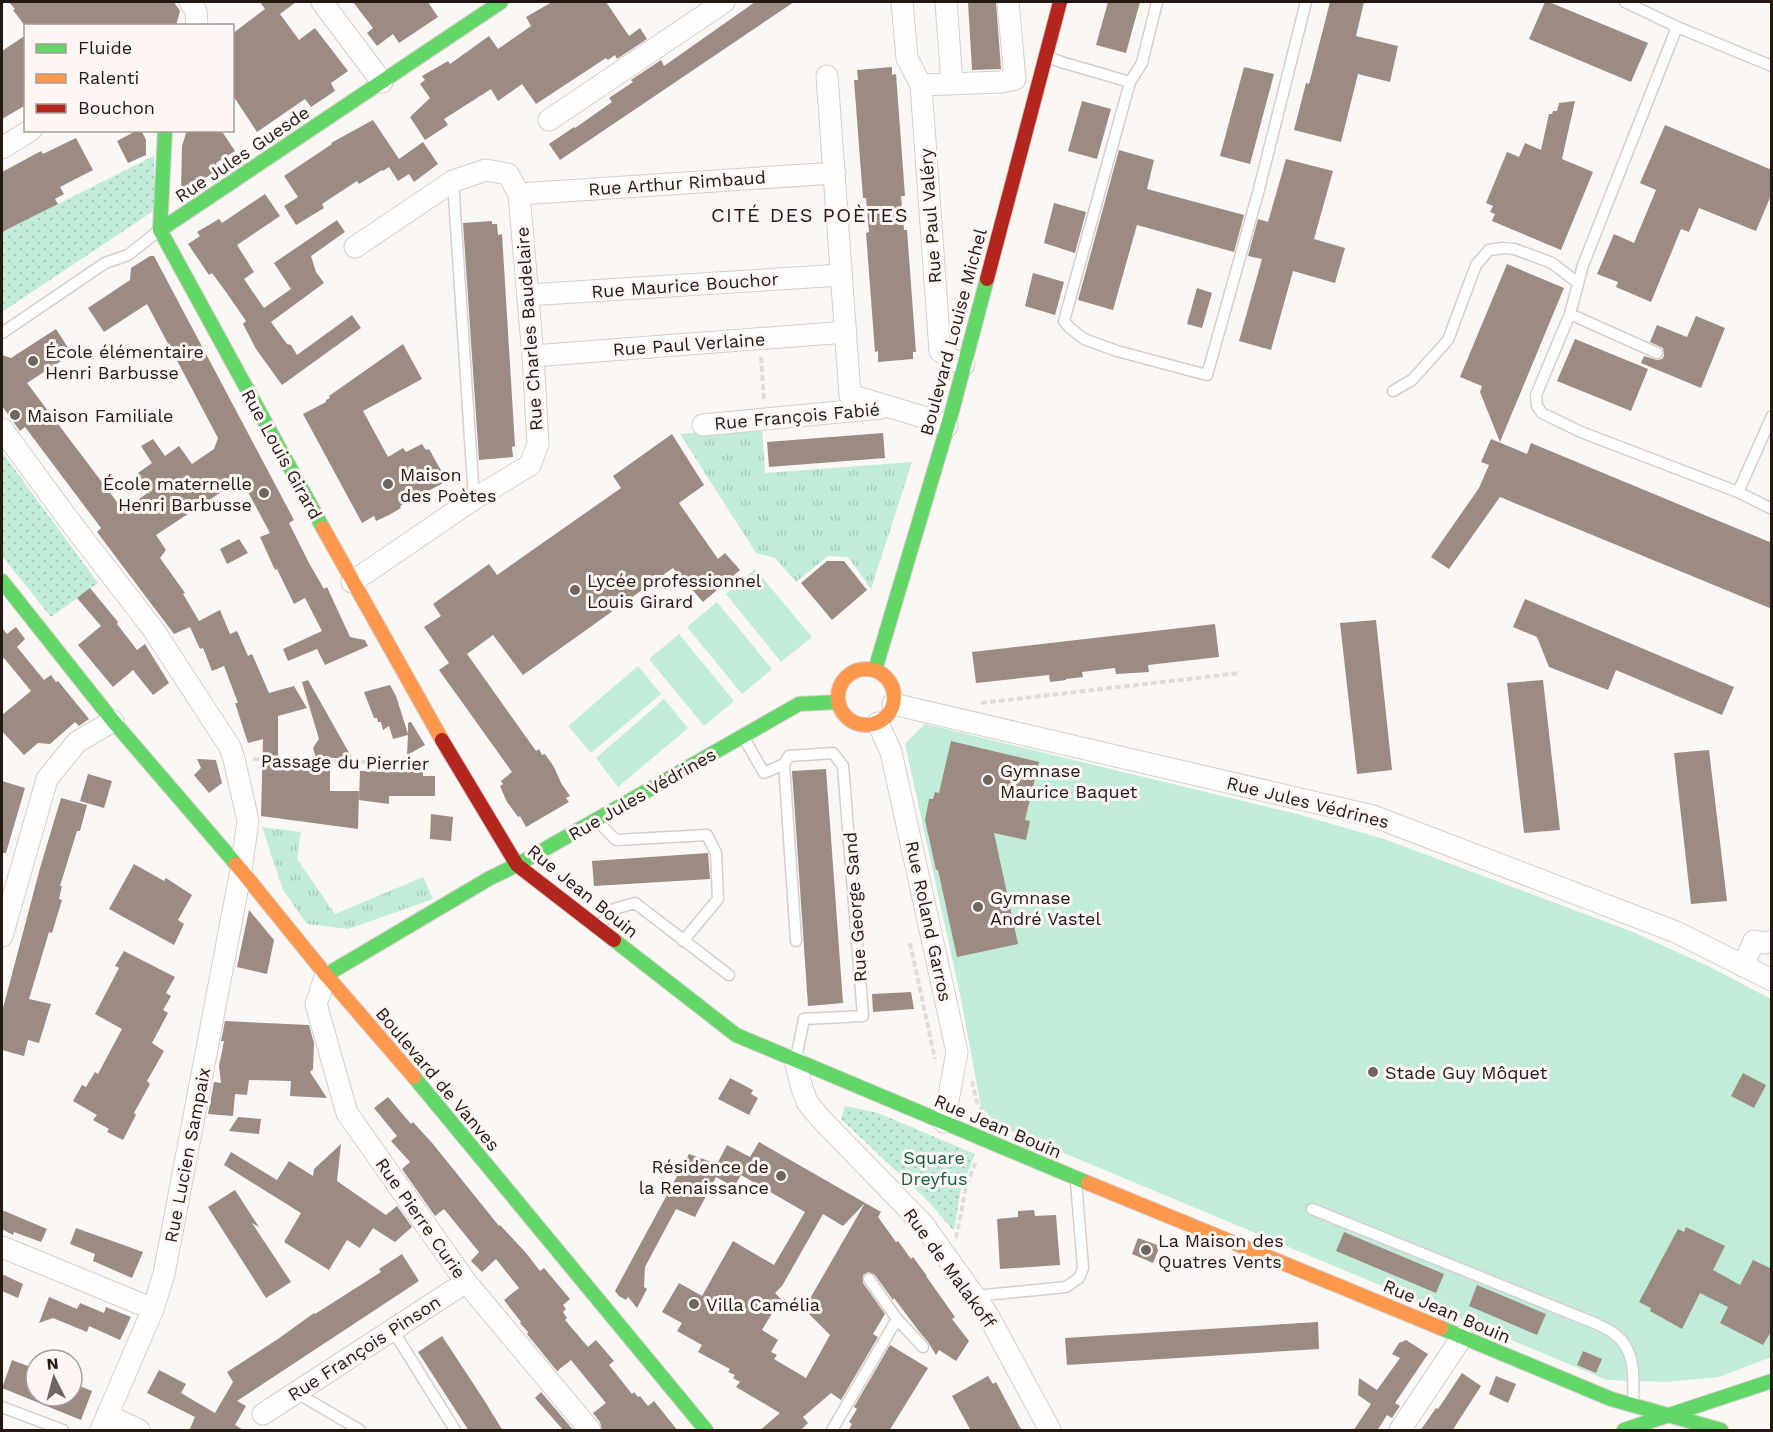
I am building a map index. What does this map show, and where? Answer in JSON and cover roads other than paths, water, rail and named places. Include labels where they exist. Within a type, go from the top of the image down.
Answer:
[{"type":"street","points":[[190,2],[196,11],[197,24]]},
{"type":"street","points":[[322,2],[382,82]]},
{"type":"street","name":"Rue Jules Guesde","points":[[160,230],[501,2]]},
{"type":"street","points":[[549,120],[724,2]]},
{"type":"street","points":[[902,2],[907,58],[921,85],[1015,80],[1036,86]]},
{"type":"street","points":[[946,2],[952,83]]},
{"type":"street","points":[[1008,2],[1015,80]]},
{"type":"street","name":"Boulevard Louise Michel","points":[[875,670],[947,426],[1060,2]]},
{"type":"street","points":[[827,76],[850,395],[947,426]]},
{"type":"street","name":"Rue Paul Valéry","points":[[921,85],[940,351],[964,364]]},
{"type":"street","points":[[2,148],[28,132]]},
{"type":"street","points":[[160,230],[165,132]]},
{"type":"street","points":[[356,247],[453,181],[486,170],[508,174],[519,194]]},
{"type":"street","name":"Rue Arthur Rimbaud","points":[[519,194],[835,173]]},
{"type":"street","name":"Rue Charles Baudelaire","points":[[352,582],[474,499],[530,465],[538,444],[519,194]]},
{"type":"street","name":"Rue Louis Girard","points":[[160,230],[352,582],[456,764]]},
{"type":"street","name":"Rue Maurice Bouchor","points":[[528,295],[841,275]]},
{"type":"street","name":"Rue Paul Verlaine","points":[[533,356],[846,332]]},
{"type":"street","name":"Rue François Fabié","points":[[703,425],[891,407]]},
{"type":"street","name":"Rue Lucien Sampaix","points":[[2,429],[153,629],[230,747],[248,821],[241,870],[164,1274],[153,1309],[104,1423]]},
{"type":"street","name":"Boulevard de Vanves","points":[[2,581],[113,721],[241,870],[706,1431]]},
{"type":"street","points":[[863,668],[875,670],[882,673],[891,684],[894,694],[893,704],[887,716],[878,723],[865,725],[853,722],[840,708],[838,689],[846,676],[854,671],[863,668]]},
{"type":"street","name":"Rue Jules Védrines","points":[[326,975],[490,878],[517,865],[799,704],[838,702]]},
{"type":"street","name":"Rue Jules Védrines","points":[[893,704],[1373,816],[1676,932],[1772,980]]},
{"type":"street","points":[[2,936],[47,779],[77,742],[113,721]]},
{"type":"street","name":"Rue Roland Garros","points":[[878,723],[891,752],[957,1052],[944,1122]]},
{"type":"street","name":"Rue Jean Bouin","points":[[456,764],[517,865],[736,1035],[1075,1178],[1611,1399],[1721,1431]]},
{"type":"street","points":[[1743,966],[1763,941]]},
{"type":"street","name":"Rue Pierre Curie","points":[[326,975],[316,1004],[347,1113],[466,1282],[590,1431]]},
{"type":"street","name":"Rue de Malakoff","points":[[795,1060],[807,1102],[819,1118],[923,1224],[975,1296],[988,1315],[1050,1431]]},
{"type":"street","points":[[2,1247],[153,1309]]},
{"type":"street","name":"Rue François Pinson","points":[[258,1423],[295,1392],[466,1282]]},
{"type":"street","points":[[1400,1431],[1462,1337]]},
{"type":"street","points":[[1624,1431],[1772,1381]]},
{"type":"street","points":[[104,1423],[139,1431]]},
{"type":"lane","points":[[1157,2],[1142,63],[1130,82],[1064,321],[1084,339],[1117,351],[1207,375],[1258,193],[1306,2]]},
{"type":"lane","points":[[1625,2],[1677,27],[1772,66]]},
{"type":"lane","points":[[1677,27],[1583,265],[1570,314],[1536,395],[1537,406],[1542,413],[1581,432],[1738,492],[1772,509]]},
{"type":"lane","points":[[1045,56],[1130,82]]},
{"type":"lane","points":[[453,181],[474,499]]},
{"type":"lane","name":"Rue Jules Guesde","points":[[2,333],[105,263],[128,255],[160,230]]},
{"type":"lane","points":[[1393,391],[1412,380],[1448,340],[1476,265],[1489,250],[1514,249],[1531,255],[1552,263],[1578,283]]},
{"type":"lane","points":[[1570,314],[1657,353]]},
{"type":"lane","points":[[1738,492],[1772,416]]},
{"type":"lane","name":"Rue George Sand","points":[[743,735],[764,773],[784,764],[789,756],[833,753],[843,766],[864,1016],[804,1019],[795,1060]]},
{"type":"lane","points":[[784,764],[796,941]]},
{"type":"lane","points":[[596,820],[616,840],[706,835],[716,854],[718,899],[683,941]]},
{"type":"lane","points":[[598,928],[614,909],[634,903],[729,975]]},
{"type":"lane","points":[[975,1296],[1066,1287],[1079,1278],[1083,1262],[1075,1178]]},
{"type":"lane","points":[[1312,1209],[1597,1324],[1615,1334],[1628,1350],[1633,1367],[1632,1405]]},
{"type":"lane","points":[[868,1279],[897,1319],[923,1347]]},
{"type":"lane","points":[[832,1431],[897,1319]]},
{"type":"lane","points":[[392,1329],[455,1431]]},
{"type":"lane","points":[[295,1392],[360,1431]]},
{"type":"lane","points":[[2,1407],[63,1431]]},
{"type":"place","name":"École élémentaire Henri Barbusse","points":[[33,361]]},
{"type":"place","name":"Maison Familiale","points":[[15,415]]},
{"type":"place","name":"Maison des Poètes","points":[[388,484]]},
{"type":"place","name":"École maternelle Henri Barbusse","points":[[264,493]]},
{"type":"place","name":"Lycée professionnel Louis Girard","points":[[575,590]]},
{"type":"place","name":"Gymnase Maurice Baquet","points":[[988,780]]},
{"type":"place","name":"Gymnase André Vastel","points":[[978,907]]},
{"type":"place","name":"Stade Guy Môquet","points":[[1373,1072]]},
{"type":"place","name":"Résidence de la Renaissance","points":[[781,1176]]},
{"type":"place","name":"La Maison des Quatres Vents","points":[[1146,1250]]},
{"type":"place","name":"Villa Camélia","points":[[694,1304]]},
{"type":"district","name":"CITÉ DES POÈTES","points":[[810,215]]},
{"type":"park label","name":"Square Dreyfus","points":[[934,1167]]}]
